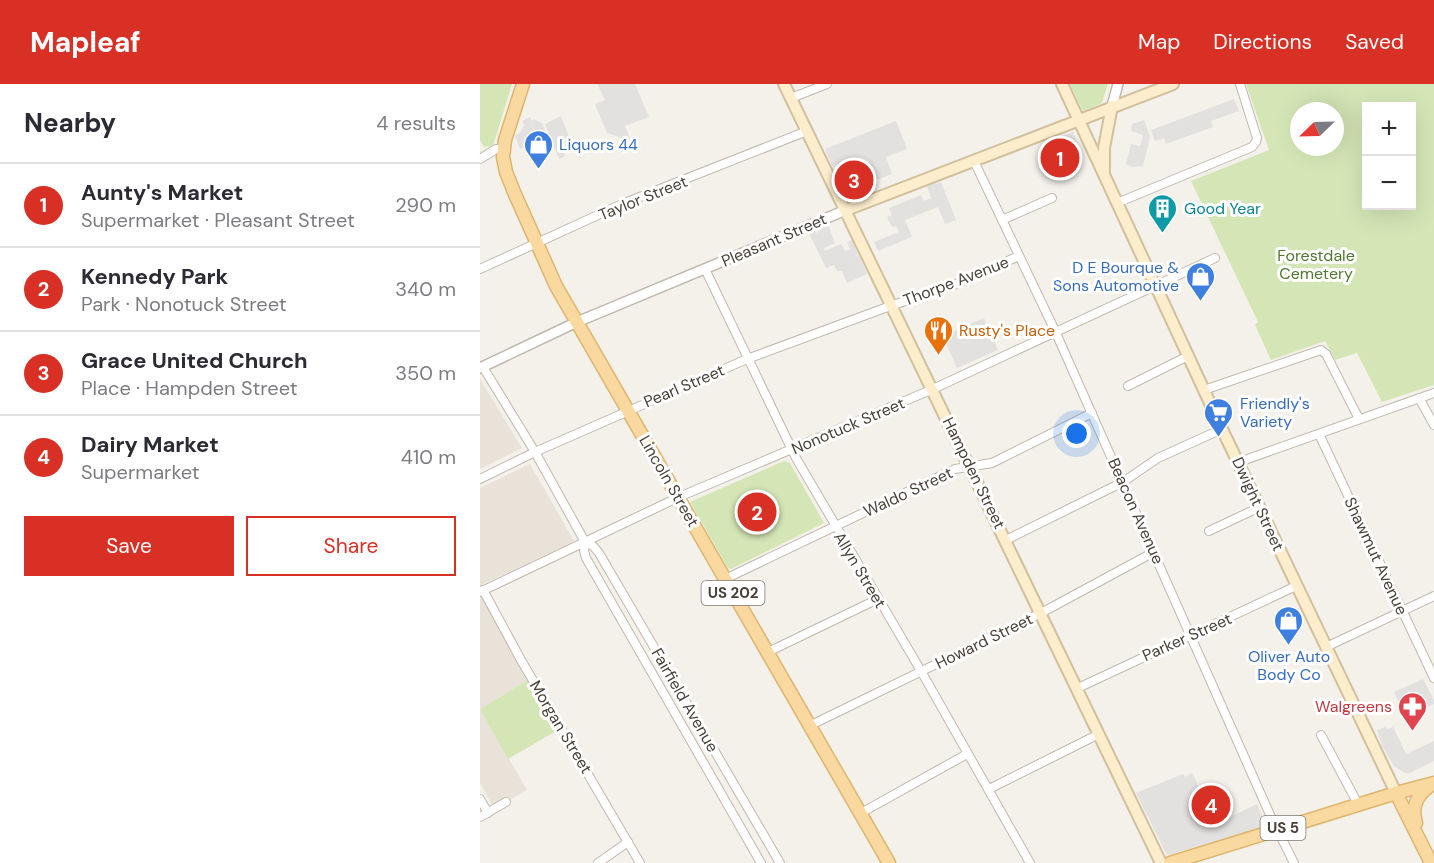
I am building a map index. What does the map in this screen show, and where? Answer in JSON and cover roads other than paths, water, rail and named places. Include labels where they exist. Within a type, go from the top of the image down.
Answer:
[{"type":"main road","name":"Lincoln Street","points":[[523,84],[503,148],[506,172],[556,286],[889,863]]},
{"type":"main road","name":"Hampden Street","points":[[784,84],[893,305],[1161,863]]},
{"type":"main road","name":"Dwight Street","points":[[1062,84],[1296,586],[1396,792]]},
{"type":"main road","name":"Pleasant Street","points":[[846,210],[1173,84]]},
{"type":"main road","points":[[1104,174],[1104,148],[1112,106]]},
{"type":"main road","points":[[1419,839],[1413,810],[1415,801],[1434,783]]},
{"type":"main road","name":"US 5","points":[[1170,863],[1396,792],[1434,783]]},
{"type":"main road","points":[[1396,792],[1431,863]]},
{"type":"street","points":[[791,98],[827,84]]},
{"type":"street","points":[[1112,106],[1118,84]]},
{"type":"street","points":[[1117,203],[1252,147],[1257,138],[1240,84]]},
{"type":"street","name":"Taylor Street","points":[[480,269],[622,204],[807,132]]},
{"type":"street","points":[[480,159],[496,149],[503,148]]},
{"type":"street","name":"Beacon Avenue","points":[[974,161],[1056,333],[1277,830],[1294,863]]},
{"type":"street","points":[[1002,220],[1052,198]]},
{"type":"street","name":"Pleasant Street","points":[[482,367],[577,322],[846,210]]},
{"type":"street","name":"Thorpe Avenue","points":[[893,305],[954,285],[1019,256]]},
{"type":"street","name":"Nonotuck Street","points":[[482,591],[679,497],[933,389],[1215,258]]},
{"type":"street","name":"Allyn Street","points":[[705,269],[792,450],[1030,863]]},
{"type":"street","name":"Pearl Street","points":[[480,479],[535,452],[747,358],[893,305]]},
{"type":"street","points":[[1204,390],[1321,350],[1326,354],[1359,419]]},
{"type":"street","points":[[1128,386],[1188,356]]},
{"type":"street","name":"Fairfield Avenue","points":[[482,367],[535,452],[585,542],[599,553],[780,863]]},
{"type":"street","points":[[1239,462],[1434,393]]},
{"type":"street","points":[[1419,398],[1434,425]]},
{"type":"street","name":"Waldo Street","points":[[725,579],[955,469],[992,463],[1092,414]]},
{"type":"street","points":[[1006,540],[1123,482],[1158,458],[1222,429]]},
{"type":"street","name":"Shawmut Avenue","points":[[1318,434],[1434,678]]},
{"type":"street","points":[[1209,531],[1260,507]]},
{"type":"street","name":"Fairfield Avenue","points":[[585,542],[586,558],[761,863]]},
{"type":"street","name":"Howard Street","points":[[811,725],[1041,613],[1154,552]]},
{"type":"street","name":"Parker Street","points":[[1078,688],[1296,586]]},
{"type":"street","name":"Morgan Street","points":[[482,591],[640,863]]},
{"type":"street","points":[[1326,647],[1434,596]]},
{"type":"street","points":[[768,652],[878,599]]},
{"type":"street","points":[[989,789],[1099,734]]},
{"type":"street","points":[[1321,735],[1358,804]]},
{"type":"street","points":[[861,813],[967,754]]},
{"type":"street","points":[[480,800],[484,815],[506,802]]},
{"type":"street","points":[[598,863],[628,842]]},
{"type":"place","name":"Aunty's Market","points":[[1060,158]]},
{"type":"place","name":"Liquors 44","points":[[538,170]]},
{"type":"place","name":"Grace United Church","points":[[854,180]]},
{"type":"place","name":"Good Year","points":[[1163,234]]},
{"type":"place","name":"D E Bourque & Sons Automotive","points":[[1200,302]]},
{"type":"place","name":"Rusty's Place","points":[[938,356]]},
{"type":"place","name":"Friendly's Variety","points":[[1219,438]]},
{"type":"place","name":"Kennedy Park","points":[[757,512]]},
{"type":"place","name":"Oliver Auto Body Co","points":[[1289,646]]},
{"type":"place","name":"Walgreens","points":[[1413,732]]},
{"type":"place","name":"Dairy Market","points":[[1211,805]]},
{"type":"park label","name":"Forestdale Cemetery","points":[[1316,264]]}]
